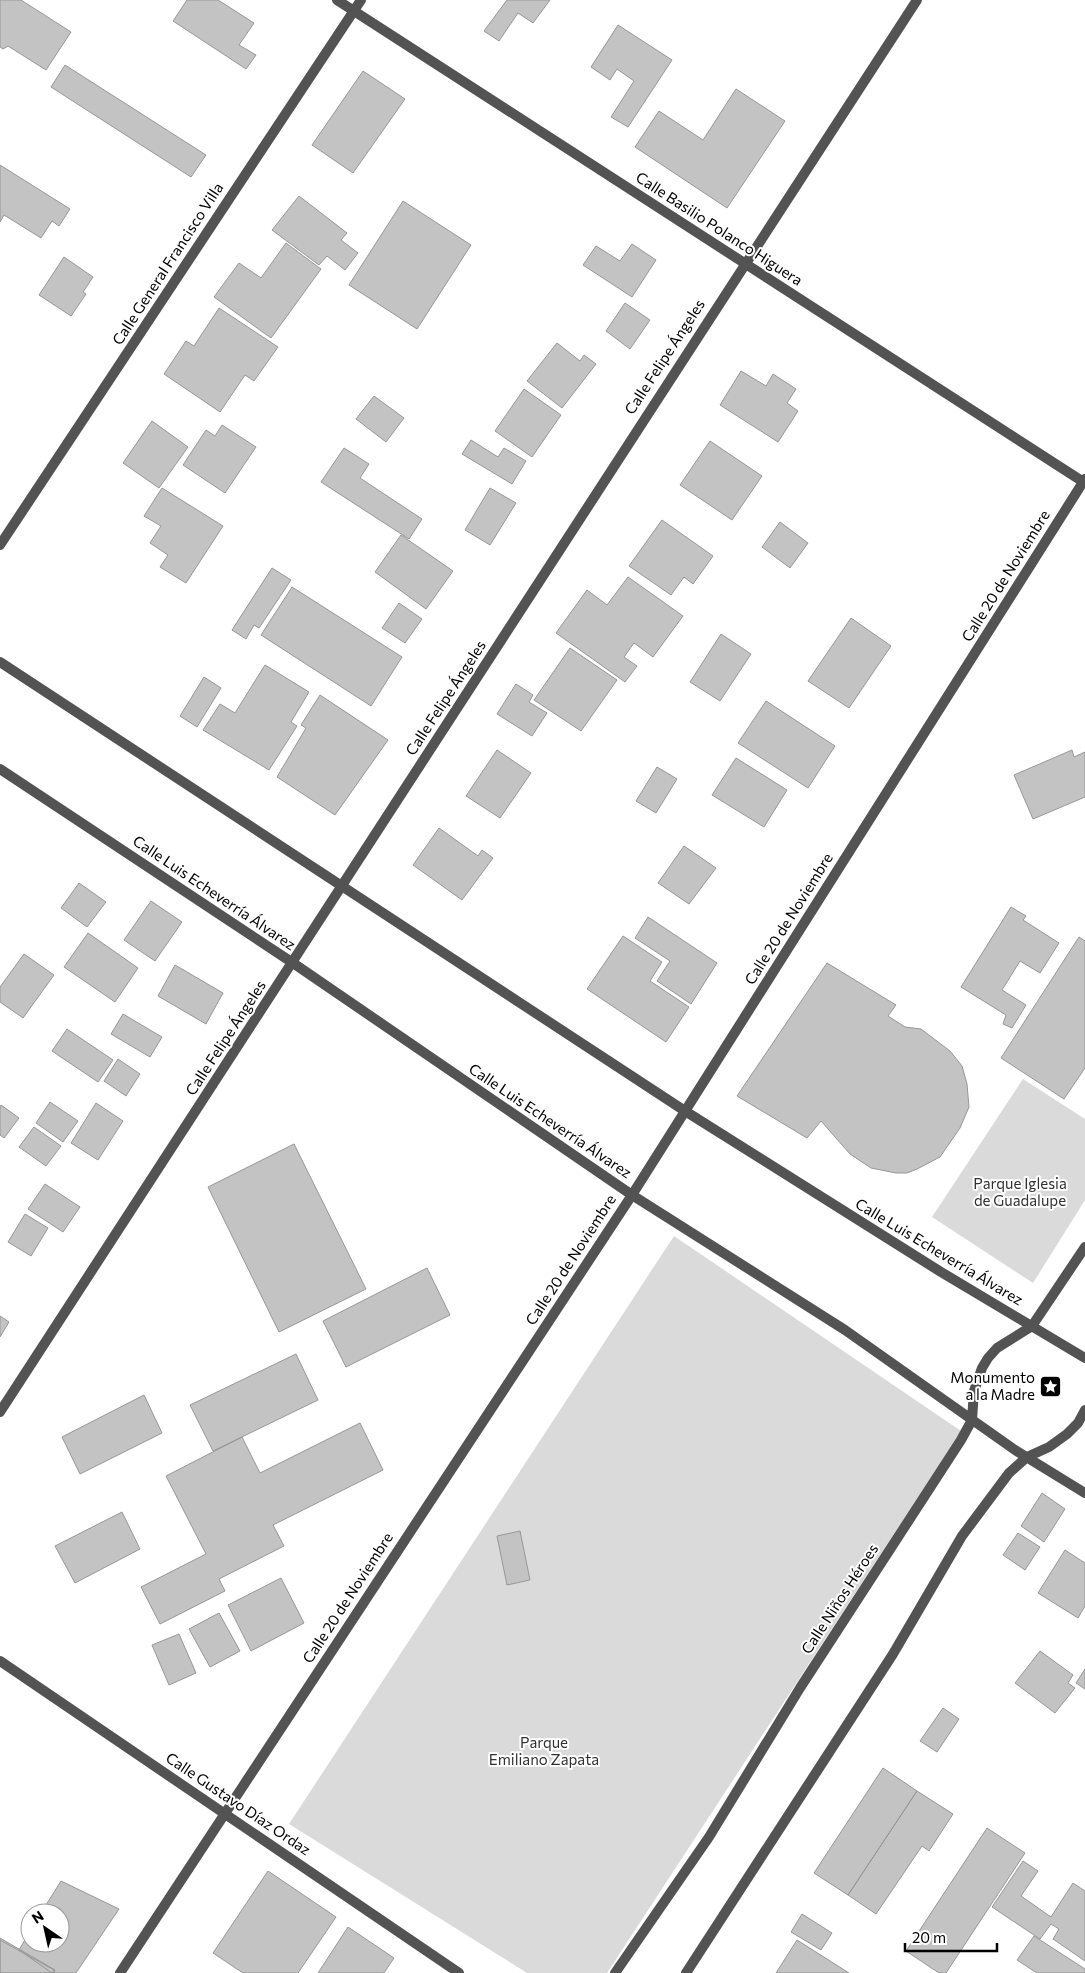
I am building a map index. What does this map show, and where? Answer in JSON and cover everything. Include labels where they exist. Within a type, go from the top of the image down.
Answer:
[{"type":"street","name":"Calle Basilio Polanco Higuera","points":[[337,0],[1084,481]]},
{"type":"street","name":"Calle General Francisco Villa","points":[[0,546],[361,0]]},
{"type":"street","name":"Calle Felipe Ángeles","points":[[0,1412],[293,963],[744,263],[917,0]]},
{"type":"street","name":"Calle 20 de Noviembre","points":[[120,1973],[632,1195],[1084,481]]},
{"type":"street","name":"Calle Luis Echeverría Álvarez","points":[[0,662],[685,1112],[1085,1358]]},
{"type":"street","name":"Calle Luis Echeverría Álvarez","points":[[0,769],[293,963],[632,1195],[846,1330],[972,1420],[1027,1457],[1085,1492]]},
{"type":"street","name":"Calle Niños Héroes","points":[[615,1973],[709,1837],[800,1688],[962,1440],[972,1420],[974,1391],[982,1368],[988,1358],[997,1348],[1032,1326],[1085,1247]]},
{"type":"street","points":[[686,1973],[893,1654],[962,1536],[1009,1473],[1027,1457],[1049,1447],[1067,1434],[1078,1423],[1085,1410]]},
{"type":"street","name":"Calle Gustavo Díaz Ordaz","points":[[0,1661],[225,1812],[459,1973]]},
{"type":"green space","name":"Parque Iglesia de Guadalupe","points":[[1023,1079],[1085,1119],[1085,1200],[1033,1283],[932,1217]]},
{"type":"green space","name":"Parque Emiliano Zapata","points":[[674,1236],[961,1431],[607,1973],[527,1973],[289,1824]]},
{"type":"building","points":[[0,0],[21,0],[71,32],[46,70],[8,46],[3,49],[0,47]]},
{"type":"building","points":[[187,0],[218,0],[254,23],[239,45],[256,55],[246,69],[173,21]]},
{"type":"building","points":[[507,0],[550,0],[533,23],[518,13],[499,41],[484,31]]},
{"type":"building","points":[[618,25],[672,60],[628,127],[611,117],[634,81],[617,69],[610,80],[591,67]]},
{"type":"building","points":[[65,65],[206,155],[191,177],[51,87]]},
{"type":"building","points":[[363,71],[405,99],[353,173],[312,145]]},
{"type":"building","points":[[736,89],[785,121],[727,208],[635,147],[659,111],[703,140]]},
{"type":"building","points":[[0,165],[70,209],[59,226],[52,221],[41,238],[4,215],[0,222]]},
{"type":"building","points":[[299,196],[347,233],[341,240],[358,253],[345,270],[327,256],[319,265],[272,230]]},
{"type":"building","points":[[403,201],[471,245],[417,329],[349,285]]},
{"type":"building","points":[[286,243],[321,269],[271,338],[214,297],[239,263],[261,278]]},
{"type":"building","points":[[632,244],[656,260],[632,297],[583,265],[596,246],[620,261]]},
{"type":"building","points":[[64,257],[93,277],[83,292],[86,294],[71,316],[39,295]]},
{"type":"building","points":[[625,303],[650,320],[630,349],[606,331]]},
{"type":"building","points":[[219,308],[278,347],[254,381],[245,375],[220,412],[164,374],[186,341],[194,346]]},
{"type":"building","points":[[557,343],[580,361],[584,355],[596,364],[562,408],[527,381]]},
{"type":"building","points":[[741,371],[766,386],[773,374],[796,389],[787,403],[798,411],[778,442],[720,405]]},
{"type":"building","points":[[524,389],[561,415],[532,457],[495,431]]},
{"type":"building","points":[[374,396],[404,418],[386,442],[356,419]]},
{"type":"building","points":[[152,421],[188,447],[159,488],[123,463]]},
{"type":"building","points":[[222,425],[256,447],[225,493],[183,465],[206,430],[215,436]]},
{"type":"building","points":[[471,440],[498,457],[504,448],[526,461],[512,484],[462,454]]},
{"type":"building","points":[[710,441],[762,476],[732,520],[680,485]]},
{"type":"building","points":[[344,448],[369,464],[360,478],[422,519],[409,539],[321,482]]},
{"type":"building","points":[[162,488],[223,526],[186,583],[160,567],[168,555],[150,543],[161,526],[144,516]]},
{"type":"building","points":[[490,488],[516,503],[490,545],[465,530]]},
{"type":"building","points":[[662,520],[713,556],[693,584],[684,577],[671,595],[629,566]]},
{"type":"building","points":[[780,522],[808,543],[790,568],[762,547]]},
{"type":"building","points":[[401,535],[453,571],[426,609],[375,572]]},
{"type":"building","points":[[272,568],[291,580],[259,628],[254,625],[246,639],[232,630]]},
{"type":"building","points":[[628,577],[683,616],[653,657],[634,643],[624,657],[637,666],[625,682],[556,633],[587,590],[607,605]]},
{"type":"building","points":[[292,587],[402,657],[371,706],[261,635]]},
{"type":"building","points":[[399,603],[422,619],[405,643],[382,628]]},
{"type":"building","points":[[851,618],[891,646],[849,708],[808,681]]},
{"type":"building","points":[[721,634],[751,654],[720,701],[690,682]]},
{"type":"building","points":[[570,648],[617,680],[581,731],[534,700]]},
{"type":"building","points":[[265,665],[309,692],[291,722],[297,726],[269,770],[203,730],[220,704],[235,713]]},
{"type":"building","points":[[204,677],[221,688],[197,727],[180,716]]},
{"type":"building","points":[[516,684],[533,695],[529,702],[547,713],[532,736],[497,714]]},
{"type":"building","points":[[320,695],[388,740],[335,815],[277,777],[306,728],[301,725]]},
{"type":"building","points":[[766,701],[835,746],[808,788],[738,743]]},
{"type":"building","points":[[497,750],[531,773],[500,818],[466,796]]},
{"type":"building","points":[[1072,750],[1074,757],[1085,752],[1085,797],[1033,819],[1014,775]]},
{"type":"building","points":[[736,758],[787,790],[764,827],[712,795]]},
{"type":"building","points":[[657,767],[677,779],[656,813],[636,801]]},
{"type":"building","points":[[439,828],[478,856],[482,850],[493,858],[462,900],[413,865]]},
{"type":"building","points":[[684,846],[716,868],[689,904],[658,883]]},
{"type":"building","points":[[79,883],[106,902],[87,927],[61,908]]},
{"type":"building","points":[[151,901],[182,922],[155,961],[124,940]]},
{"type":"building","points":[[1011,907],[1026,916],[1023,920],[1059,943],[1040,973],[1020,961],[1002,990],[1026,1005],[1012,1028],[1003,1024],[1006,1015],[961,987]]},
{"type":"building","points":[[648,917],[717,963],[691,1004],[657,981],[670,961],[635,938]]},
{"type":"building","points":[[88,933],[138,968],[115,1002],[64,967]]},
{"type":"building","points":[[623,936],[662,962],[650,981],[689,1007],[666,1042],[587,989]]},
{"type":"building","points":[[1079,937],[1085,941],[1085,1068],[1064,1099],[1001,1058]]},
{"type":"building","points":[[24,954],[54,975],[23,1018],[0,1002],[0,987]]},
{"type":"building","points":[[827,963],[896,1005],[888,1016],[905,1027],[921,1029],[950,1051],[962,1066],[967,1084],[969,1107],[960,1128],[940,1157],[917,1169],[907,1173],[896,1173],[871,1168],[850,1154],[821,1121],[807,1138],[737,1096]]},
{"type":"building","points":[[175,965],[223,993],[206,1024],[158,996]]},
{"type":"building","points":[[123,1014],[162,1037],[150,1057],[111,1034]]},
{"type":"building","points":[[67,1029],[113,1060],[98,1082],[52,1051]]},
{"type":"building","points":[[118,1059],[140,1074],[126,1096],[104,1081]]},
{"type":"building","points":[[50,1102],[78,1121],[63,1142],[36,1123]]},
{"type":"building","points":[[96,1103],[123,1121],[98,1160],[71,1143]]},
{"type":"building","points":[[1,1105],[19,1118],[4,1138],[0,1135]]},
{"type":"building","points":[[34,1127],[61,1146],[46,1166],[19,1147]]},
{"type":"building","points":[[294,1144],[366,1289],[279,1332],[208,1187]]},
{"type":"building","points":[[45,1184],[80,1207],[63,1232],[28,1209]]},
{"type":"building","points":[[25,1214],[48,1228],[31,1256],[8,1242]]},
{"type":"building","points":[[427,1268],[450,1315],[346,1367],[323,1321]]},
{"type":"building","points":[[0,1316],[9,1322],[0,1337]]},
{"type":"building","points":[[296,1354],[318,1400],[213,1451],[190,1405]]},
{"type":"building","points":[[144,1395],[162,1433],[80,1474],[62,1437]]},
{"type":"building","points":[[360,1423],[383,1470],[273,1525],[284,1546],[219,1579],[225,1591],[160,1624],[141,1587],[206,1554],[166,1476],[242,1437],[260,1473]]},
{"type":"building","points":[[1042,1493],[1065,1509],[1044,1542],[1021,1526]]},
{"type":"building","points":[[122,1512],[140,1549],[75,1583],[55,1546]]},
{"type":"building","points":[[520,1531],[530,1580],[507,1585],[497,1536]]},
{"type":"building","points":[[1018,1533],[1040,1547],[1025,1570],[1003,1555]]},
{"type":"building","points":[[1065,1550],[1085,1563],[1085,1606],[1078,1618],[1038,1593]]},
{"type":"building","points":[[281,1578],[304,1623],[251,1651],[228,1605]]},
{"type":"building","points":[[219,1613],[240,1651],[210,1667],[189,1629]]},
{"type":"building","points":[[179,1634],[196,1673],[169,1685],[152,1645]]},
{"type":"building","points":[[1040,1651],[1073,1675],[1068,1683],[1075,1688],[1055,1713],[1015,1683]]},
{"type":"building","points":[[1085,1669],[1085,1689],[1076,1683]]},
{"type":"building","points":[[943,1708],[959,1719],[937,1752],[920,1741]]},
{"type":"building","points":[[883,1768],[917,1791],[848,1895],[814,1873]]},
{"type":"building","points":[[917,1791],[953,1814],[929,1851],[922,1846],[876,1914],[848,1895]]},
{"type":"building","points":[[987,1828],[1025,1853],[946,1973],[939,1973],[906,1951]]},
{"type":"building","points":[[1023,1861],[1038,1871],[1021,1896],[1051,1917],[1073,1883],[1085,1891],[1085,1961],[1053,1939],[1059,1929],[1051,1924],[1040,1939],[992,1907]]},
{"type":"building","points":[[268,1871],[336,1917],[298,1973],[243,1973],[213,1953]]},
{"type":"building","points":[[61,1881],[119,1909],[76,1973],[52,1973],[23,1953],[70,1953],[70,1903],[47,1903]]},
{"type":"building","points":[[802,1914],[832,1933],[821,1950],[791,1932]]},
{"type":"building","points":[[348,1927],[394,1958],[384,1973],[318,1973]]},
{"type":"building","points":[[1034,1936],[1085,1969],[1085,1973],[1037,1973],[1017,1960]]},
{"type":"building","points":[[0,1938],[20,1950],[20,1953],[26,1953],[55,1970],[54,1973],[0,1973]]},
{"type":"building","points":[[0,1940],[20,1951],[20,1953],[23,1953],[54,1970],[52,1973],[0,1973]]},
{"type":"building","points":[[797,1940],[849,1973],[776,1973]]},
{"type":"place","name":"Monumento a la Madre","points":[[1051,1387]]}]
